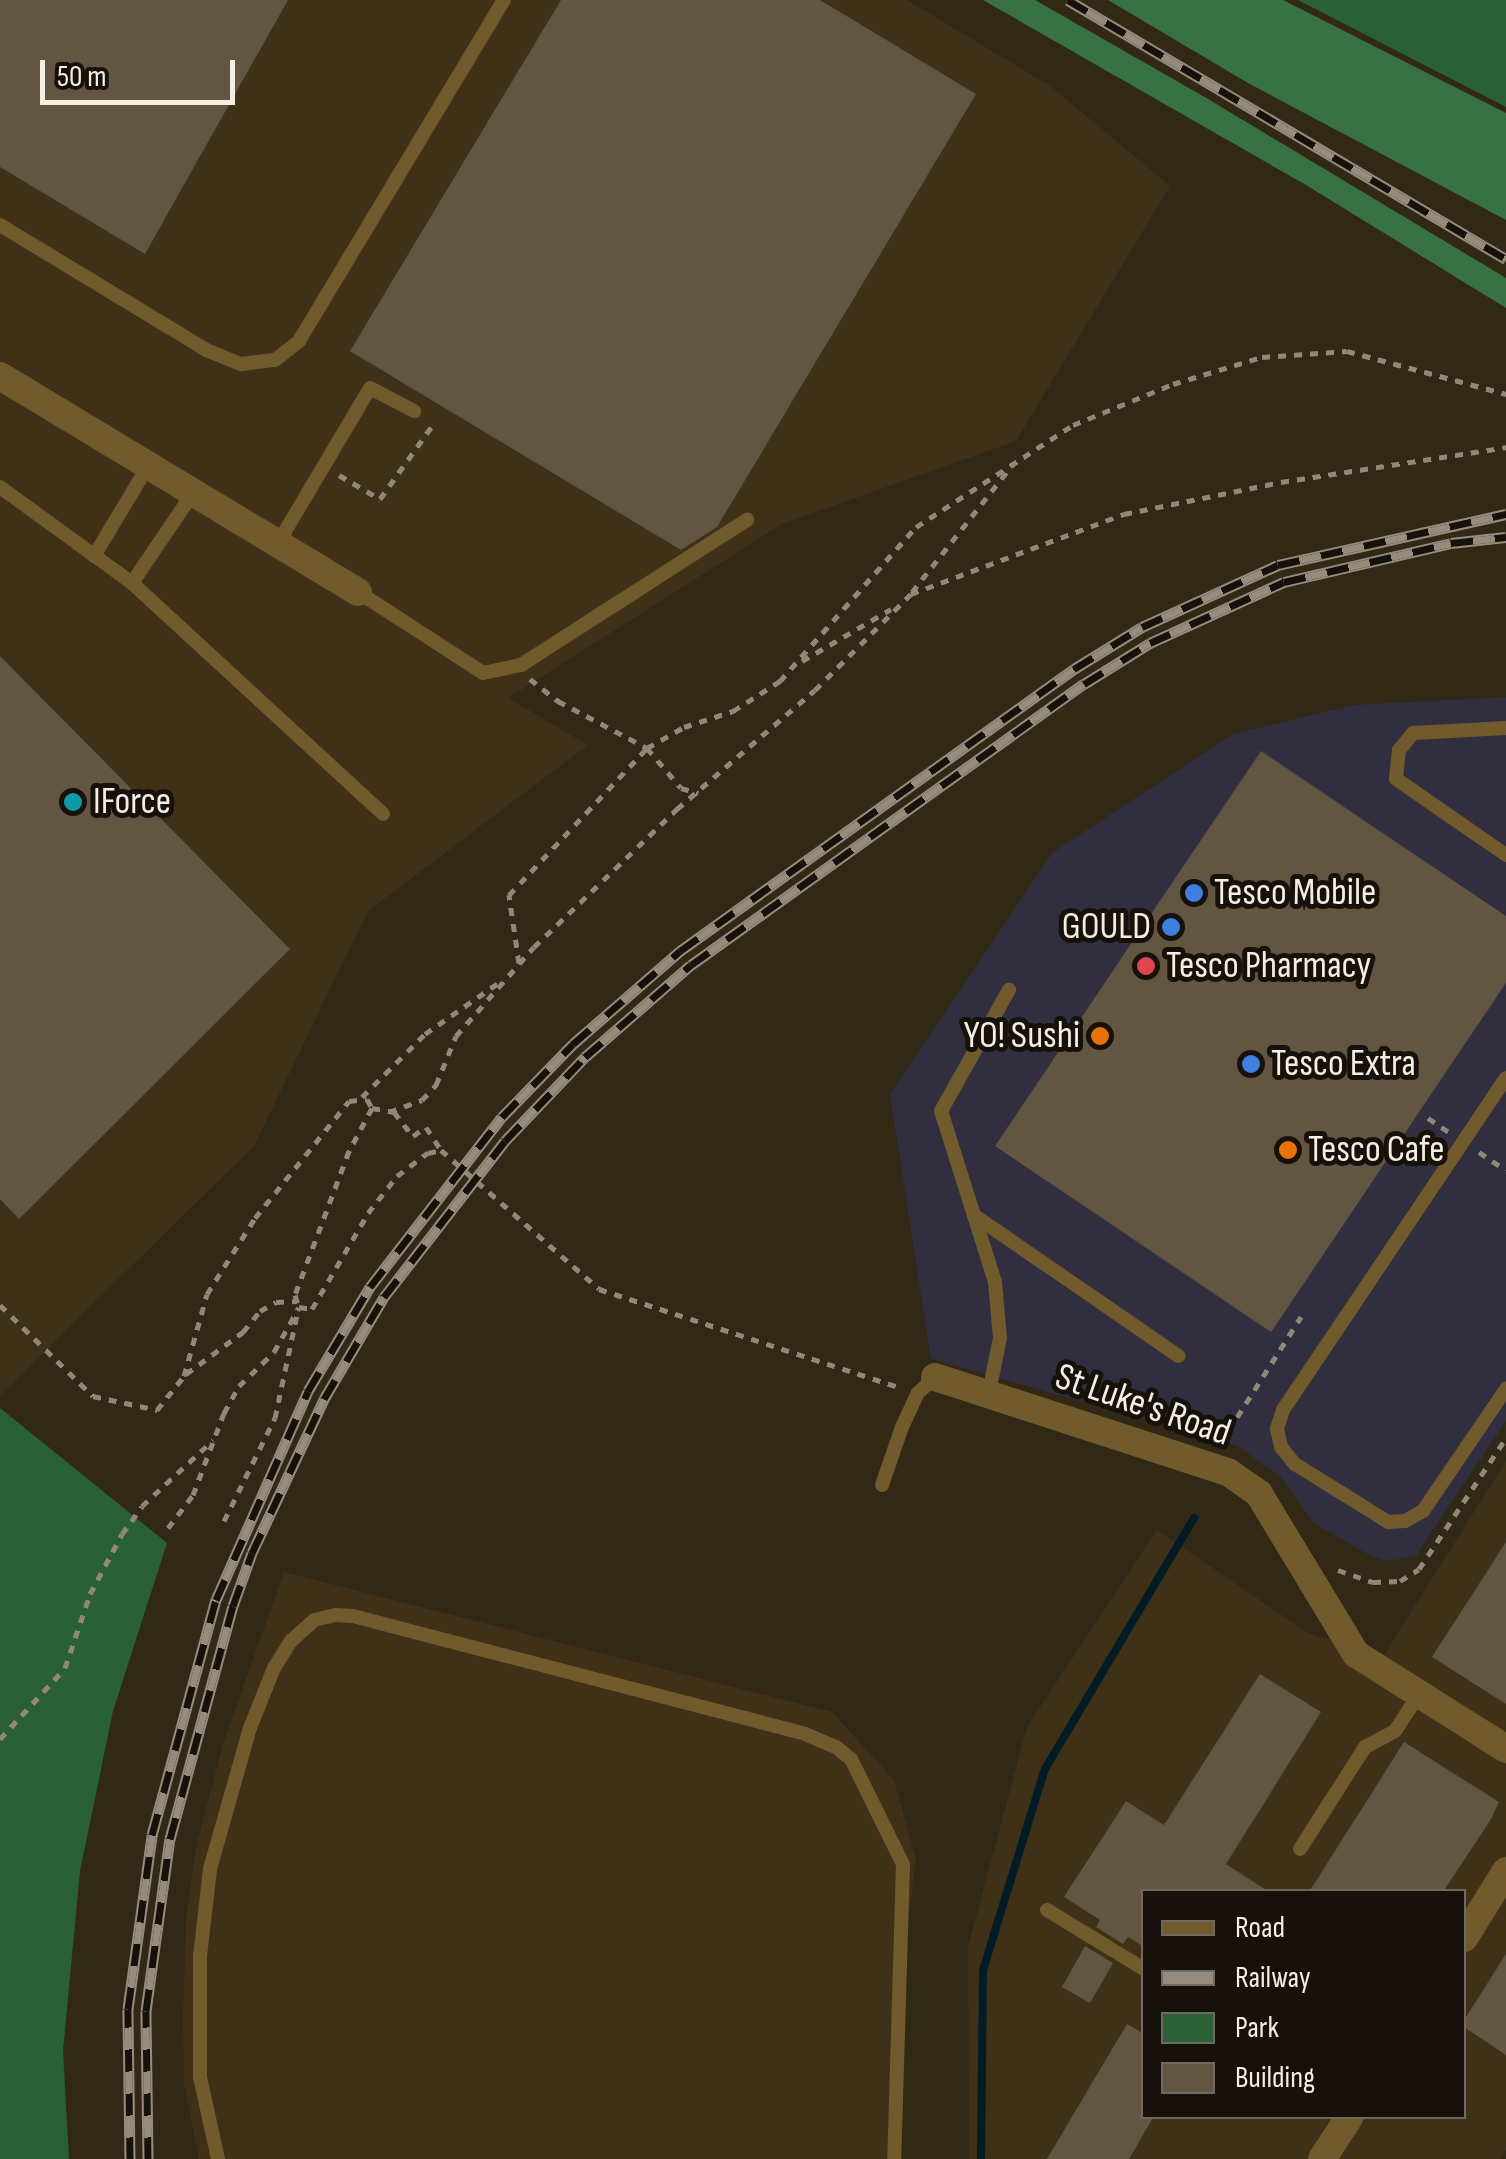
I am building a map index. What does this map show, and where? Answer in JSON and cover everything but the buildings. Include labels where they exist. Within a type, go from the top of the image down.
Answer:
[{"type":"street","points":[[0,376],[358,592]]},
{"type":"street","name":"St Luke's Road","points":[[935,1377],[1210,1463],[1260,1494],[1356,1654],[1506,1748]]},
{"type":"street","points":[[1466,1935],[1506,1872]]},
{"type":"street","points":[[1322,2159],[1348,2119]]},
{"type":"lane","points":[[0,225],[206,350],[240,364],[275,360],[299,341],[504,0]]},
{"type":"lane","points":[[278,543],[370,388],[414,411]]},
{"type":"lane","points":[[94,556],[148,466]]},
{"type":"lane","points":[[0,487],[132,583],[382,814]]},
{"type":"lane","points":[[132,583],[193,493]]},
{"type":"lane","points":[[358,592],[483,673],[514,667],[748,520]]},
{"type":"lane","points":[[1506,728],[1413,733],[1398,750],[1396,779],[1506,855]]},
{"type":"lane","points":[[989,1392],[1000,1338],[994,1282],[940,1112],[1009,990]]},
{"type":"lane","points":[[1506,1078],[1299,1387],[1277,1429],[1281,1447],[1295,1464],[1388,1522],[1405,1521],[1423,1512],[1506,1388]]},
{"type":"lane","points":[[974,1216],[1179,1356]]},
{"type":"lane","points":[[882,1485],[902,1426],[918,1394],[935,1377]]},
{"type":"lane","points":[[218,2159],[200,2077],[200,1956],[210,1869],[250,1728],[274,1668],[292,1641],[314,1620],[335,1615],[353,1616],[805,1734],[836,1747],[851,1759],[876,1802],[903,1864],[894,2159]]},
{"type":"lane","points":[[1300,1849],[1366,1747],[1395,1730],[1420,1694]]},
{"type":"lane","points":[[1047,1910],[1141,1967]]},
{"type":"path","points":[[519,964],[508,895],[647,748],[684,727],[733,712],[780,682],[916,527],[1073,425],[1172,384],[1262,357],[1347,350],[1506,394]]},
{"type":"path","points":[[324,466],[380,499],[434,423]]},
{"type":"path","points":[[910,594],[1124,514],[1280,482],[1506,447]]},
{"type":"path","points":[[390,1112],[422,1100],[436,1085],[456,1036],[507,976],[698,793],[815,690],[901,604],[1017,459]]},
{"type":"path","points":[[795,666],[901,604]]},
{"type":"path","points":[[514,667],[558,701],[647,748],[660,758],[680,788],[698,793]]},
{"type":"path","points":[[360,1100],[425,1034],[507,976]]},
{"type":"path","points":[[184,1376],[208,1294],[329,1121],[349,1101],[367,1099],[372,1108],[390,1112],[404,1122],[412,1136],[426,1128],[441,1150],[599,1289]]},
{"type":"path","points":[[224,1521],[275,1418],[298,1304],[349,1152],[372,1108]]},
{"type":"path","points":[[0,1305],[93,1396],[157,1410],[184,1376],[242,1332],[260,1311],[276,1302],[312,1309],[368,1213],[398,1176],[428,1153],[441,1150]]},
{"type":"path","points":[[168,1528],[193,1495],[239,1386],[274,1352],[298,1304]]},
{"type":"path","points":[[1218,1446],[1301,1317]]},
{"type":"path","points":[[0,1740],[65,1668],[90,1594],[132,1520],[213,1440]]},
{"type":"shaded area","points":[[0,0],[907,0],[1049,85],[1170,186],[1016,441],[782,524],[508,698],[588,745],[368,911],[254,1146],[0,1395]]},
{"type":"shaded area","points":[[1506,697],[1506,1421],[1416,1556],[1387,1561],[1371,1556],[1314,1523],[1279,1475],[1236,1445],[931,1359],[890,1095],[1052,853],[1233,734],[1354,705]]},
{"type":"shaded area","points":[[1506,1461],[1506,2150],[1500,2159],[969,2159],[968,1947],[1027,1727],[1157,1530],[1308,1633],[1384,1655]]},
{"type":"shaded area","points":[[284,1572],[832,1712],[894,1780],[916,1859],[899,1994],[901,2159],[199,2159],[184,2083],[183,2017],[186,1918],[196,1847],[223,1744]]},
{"type":"green space","points":[[983,0],[1035,0],[1208,99],[1506,278],[1506,308],[1306,185]]},
{"type":"green space","points":[[1108,0],[1283,0],[1506,113],[1506,220],[1248,83]]},
{"type":"green space","points":[[1298,0],[1506,0],[1506,107]]},
{"type":"green space","points":[[0,1408],[167,1543],[113,1711],[80,1871],[63,2051],[69,2159],[0,2159]]},
{"type":"waterway","points":[[981,2159],[983,1970],[1045,1769],[1194,1518]]},
{"type":"railway","points":[[1068,0],[1506,259]]},
{"type":"railway","points":[[130,2159],[128,2009],[152,1835],[216,1600],[308,1391],[370,1287],[502,1117],[573,1044],[680,951],[1074,669],[1142,627],[1278,565],[1506,514]]},
{"type":"railway","points":[[148,2159],[146,2011],[170,1839],[233,1606],[252,1553],[324,1399],[384,1297],[505,1141],[585,1057],[691,965],[1084,684],[1150,643],[1284,582],[1451,543],[1506,537]]},
{"type":"place","name":"IForce","points":[[73,802]]},
{"type":"place","name":"Tesco Mobile","points":[[1194,893]]},
{"type":"place","name":"GOULD","points":[[1171,927]]},
{"type":"place","name":"Tesco Pharmacy","points":[[1146,966]]},
{"type":"place","name":"YO! Sushi","points":[[1100,1036]]},
{"type":"place","name":"Tesco Extra","points":[[1251,1064]]},
{"type":"place","name":"Tesco Cafe","points":[[1288,1150]]}]
